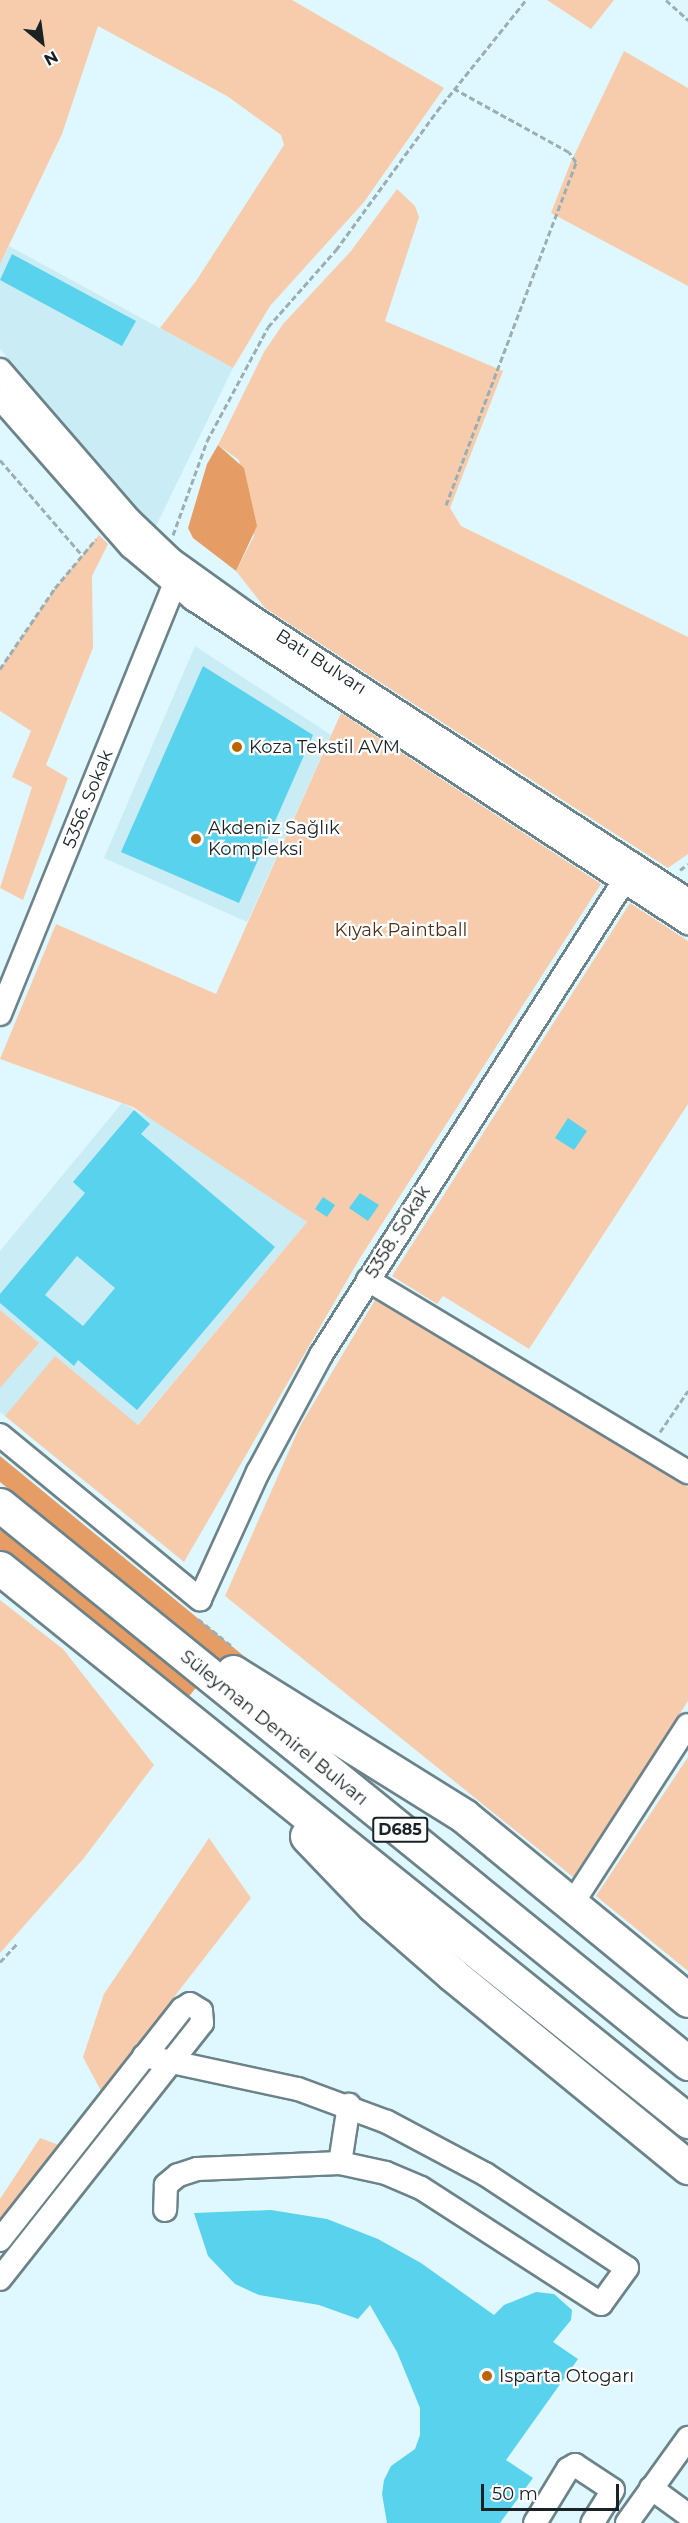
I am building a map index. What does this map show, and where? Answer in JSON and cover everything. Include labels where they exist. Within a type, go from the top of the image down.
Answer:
[{"type":"highway","name":"Süleyman Demirel Bulvarı","points":[[0,1505],[688,2063]]},
{"type":"highway","name":"D685","points":[[0,1568],[688,2121]]},
{"type":"highway","points":[[112,1596],[464,1816],[688,2000]]},
{"type":"highway","points":[[236,1757],[373,1905],[452,1974],[688,2167]]},
{"type":"street","name":"Batı Bulvarı","points":[[0,370],[129,519],[166,555],[256,619],[688,900]]},
{"type":"street","name":"Batı Bulvarı","points":[[0,398],[109,524],[175,584],[238,630],[688,923]]},
{"type":"street","name":"5356. Sokak","points":[[0,1014],[175,584]]},
{"type":"street","name":"5358. Sokak","points":[[0,1435],[200,1599],[289,1413],[368,1280],[624,881]]},
{"type":"street","points":[[368,1280],[688,1472]]},
{"type":"street","points":[[572,1904],[688,1725]]},
{"type":"street","points":[[0,2240],[182,2009],[190,2004],[201,2011],[204,2019],[0,2279]]},
{"type":"street","points":[[144,2056],[298,2089],[349,2105],[422,2138],[476,2169],[627,2268],[601,2304],[421,2188],[386,2173],[340,2163],[197,2169],[178,2175],[166,2185],[165,2210]]},
{"type":"street","points":[[340,2163],[349,2105]]},
{"type":"street","points":[[627,2523],[651,2488],[686,2445]]},
{"type":"street","points":[[536,2523],[568,2469],[575,2465],[613,2490],[591,2523]]},
{"type":"street","points":[[651,2488],[688,2515]]},
{"type":"path","points":[[166,555],[207,441],[268,327],[336,250],[455,89],[526,0]]},
{"type":"path","points":[[666,0],[688,20]]},
{"type":"path","points":[[446,506],[576,162],[569,152],[455,89]]},
{"type":"path","points":[[0,460],[82,555]]},
{"type":"path","points":[[0,669],[82,555],[109,524]]},
{"type":"path","points":[[676,874],[682,878]]},
{"type":"path","points":[[648,1448],[688,1392]]},
{"type":"path","points":[[0,1962],[17,1944]]},
{"type":"shaded area","points":[[9,246],[233,368],[155,528],[0,349],[0,264]]},
{"type":"shaded area","points":[[218,445],[244,468],[257,526],[236,571],[193,538],[188,528],[207,464]]},
{"type":"shaded area","points":[[195,646],[331,735],[247,922],[104,858]]},
{"type":"shaded area","points":[[122,1103],[158,1122],[307,1222],[88,1484],[0,1412],[0,1251]]},
{"type":"shaded area","points":[[0,1456],[361,1752],[233,1672],[0,1482]]},
{"type":"shaded area","points":[[0,1522],[199,1684],[186,1700],[0,1553]]},
{"type":"green space","points":[[0,0],[292,0],[444,88],[364,202],[270,306],[233,368],[160,328],[196,281],[284,145],[281,135],[227,96],[98,26],[62,134],[0,264]]},
{"type":"green space","points":[[547,0],[614,0],[591,29]]},
{"type":"green space","points":[[624,51],[688,88],[688,286],[551,213],[570,164]]},
{"type":"green space","points":[[397,189],[415,206],[419,217],[385,321],[503,371],[450,508],[461,526],[688,637],[688,854],[668,868],[265,608],[236,571],[254,536],[239,460],[218,445],[264,352],[283,324],[351,251]]},
{"type":"green space","points":[[99,535],[108,544],[92,576],[93,648],[46,765],[68,778],[23,900],[0,888],[32,787],[12,777],[31,731],[0,711],[0,669],[55,588]]},
{"type":"green space","name":"Kıyak Paintball","points":[[341,713],[601,884],[360,1258],[184,1562],[5,1416],[55,1356],[138,1425],[307,1222],[133,1107],[0,1059],[56,924],[216,994]]},
{"type":"green space","points":[[630,903],[688,941],[688,1104],[529,1349],[443,1296],[437,1304],[392,1276]]},
{"type":"green space","points":[[375,1300],[688,1487],[688,1701],[573,1877],[225,1596],[300,1426]]},
{"type":"green space","points":[[0,1310],[39,1343],[0,1388]]},
{"type":"green space","points":[[0,1600],[63,1649],[154,1765],[84,1858],[0,1953]]},
{"type":"green space","points":[[688,1757],[688,1971],[596,1896]]},
{"type":"green space","points":[[209,1838],[251,1898],[101,2091],[83,2057],[104,1994]]},
{"type":"green space","points":[[40,2138],[59,2145],[0,2221],[0,2199]]},
{"type":"building","points":[[12,254],[136,321],[122,346],[0,280]]},
{"type":"building","points":[[203,666],[313,735],[239,903],[121,852]]},
{"type":"building","points":[[134,1110],[150,1124],[141,1134],[275,1247],[137,1410],[78,1360],[74,1366],[0,1303],[0,1294],[85,1193],[73,1182]],"holes":[[[77,1256],[115,1288],[83,1326],[45,1295]]]},
{"type":"building","points":[[568,1118],[587,1131],[574,1150],[555,1138]]},
{"type":"building","points":[[360,1193],[379,1205],[368,1221],[349,1208]]},
{"type":"building","points":[[323,1197],[335,1205],[327,1217],[315,1209]]},
{"type":"building","name":"Isparta Otogarı","points":[[271,2210],[327,2219],[378,2239],[421,2263],[494,2315],[504,2305],[536,2292],[554,2294],[572,2310],[571,2320],[553,2342],[578,2359],[506,2460],[533,2478],[500,2523],[387,2523],[382,2494],[384,2480],[391,2466],[415,2449],[420,2435],[420,2408],[397,2352],[370,2305],[358,2319],[319,2305],[259,2295],[235,2284],[208,2256],[194,2213]]},
{"type":"place","name":"Koza Tekstil AVM","points":[[237,747]]},
{"type":"place","name":"Akdeniz Sağlık Kompleksi","points":[[196,839]]},
{"type":"place","name":"Isparta Otogarı","points":[[487,2376]]}]
